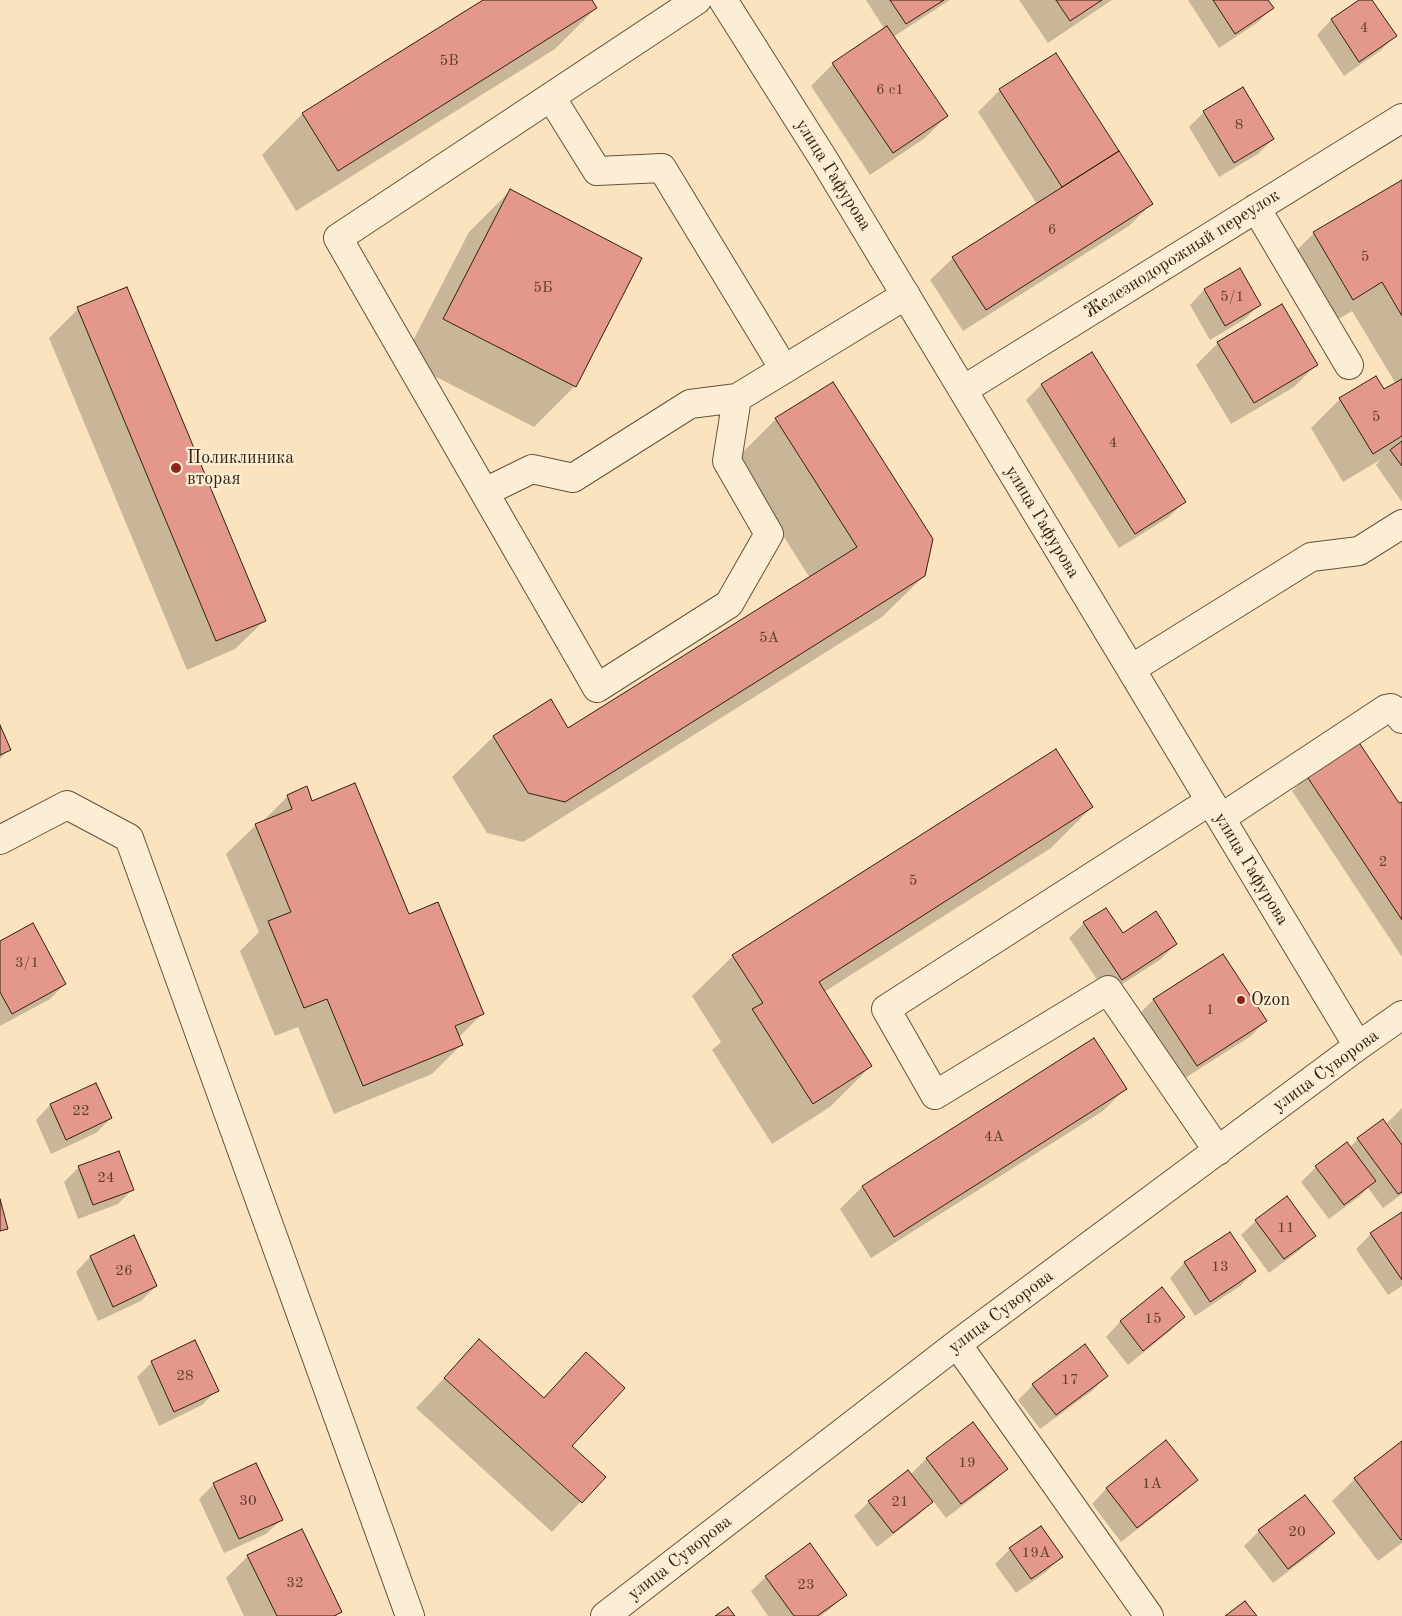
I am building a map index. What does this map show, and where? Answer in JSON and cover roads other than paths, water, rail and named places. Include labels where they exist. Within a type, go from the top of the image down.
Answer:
[{"type":"street","points":[[697,0],[338,238],[597,688],[729,604],[769,534],[727,461],[737,398]]},
{"type":"street","name":"улица Гафурова","points":[[723,0],[826,163],[1358,1046]]},
{"type":"street","points":[[551,97],[597,171],[662,168],[784,369]]},
{"type":"street","name":"Железнодорожный переулок","points":[[963,390],[1402,118]]},
{"type":"street","points":[[1256,208],[1349,365]]},
{"type":"street","points":[[485,492],[532,469],[573,478],[690,404],[737,398],[906,295]]},
{"type":"street","points":[[1131,669],[1310,557],[1359,551],[1402,524]]},
{"type":"street","points":[[1218,1151],[1108,990],[935,1095],[886,1009],[1386,709],[1391,708],[1396,711],[1402,719]]},
{"type":"street","points":[[0,840],[67,805],[128,838],[410,1616]]},
{"type":"street","name":"улица Суворова","points":[[605,1616],[957,1344],[1402,1015]]},
{"type":"street","points":[[957,1344],[1149,1616]]},
{"type":"place","name":"Поликлиника вторая","points":[[176,468]]},
{"type":"place","name":"Ozon","points":[[1241,1000]]}]
